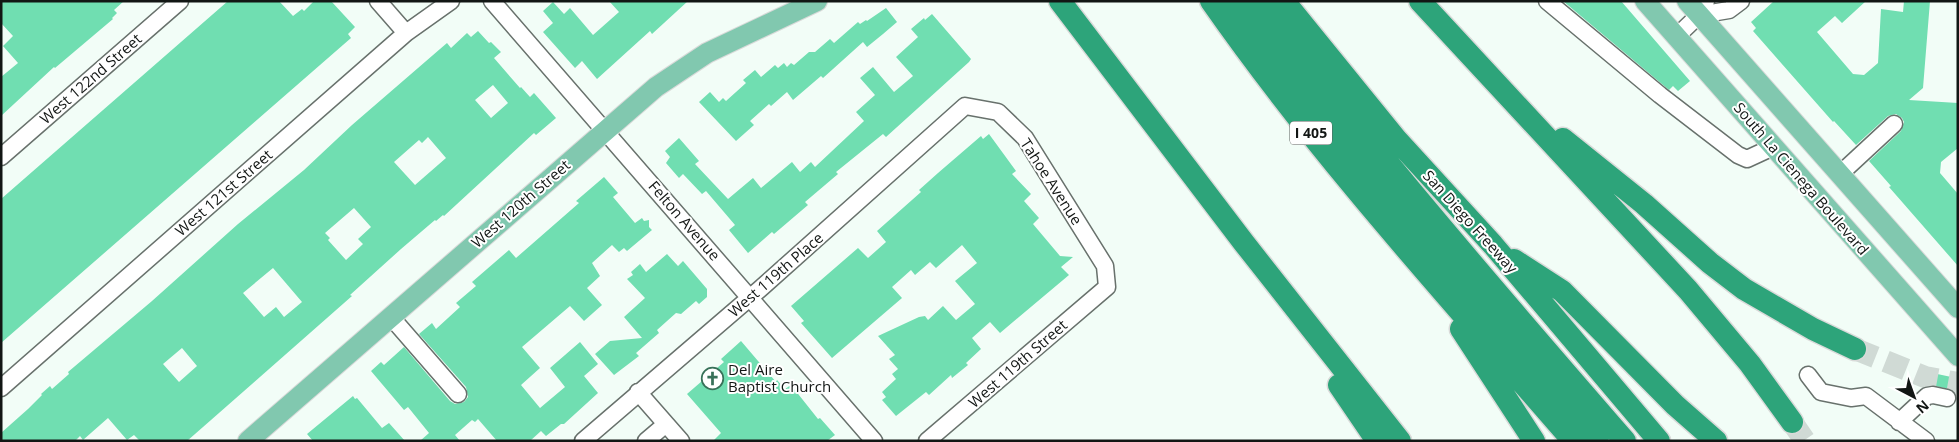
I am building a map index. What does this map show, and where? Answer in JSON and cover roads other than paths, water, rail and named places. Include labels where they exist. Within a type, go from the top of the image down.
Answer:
[{"type":"highway","points":[[1060,1],[1244,243],[1400,441]]},
{"type":"highway","name":"I 405","points":[[1211,1],[1288,105],[1416,260],[1573,441]]},
{"type":"highway","points":[[1236,1],[1292,79],[1390,200],[1598,441]]},
{"type":"highway","points":[[1259,1],[1316,76],[1473,266],[1625,441]]},
{"type":"highway","name":"San Diego Freeway","points":[[1284,1],[1396,139],[1493,245],[1660,441]]},
{"type":"highway","points":[[1420,1],[1728,335],[1792,422]]},
{"type":"highway","points":[[1500,89],[1644,204],[1710,263],[1744,289],[1813,329],[1855,349]]},
{"type":"highway","points":[[1244,243],[1377,441]]},
{"type":"highway","points":[[1493,245],[1562,291],[1675,405],[1716,441]]},
{"type":"highway","points":[[1416,260],[1534,441]]},
{"type":"main road","name":"South La Cienega Boulevard","points":[[1645,1],[1958,356]]},
{"type":"main road","name":"West 120th Street","points":[[248,441],[656,87],[707,53],[812,3]]},
{"type":"main road","points":[[1697,6],[1840,174],[1958,308]]},
{"type":"street","name":"West 122nd Street","points":[[1,157],[180,1]]},
{"type":"street","points":[[378,1],[406,32]]},
{"type":"street","name":"West 121st Street","points":[[1,388],[406,32],[451,1]]},
{"type":"street","name":"Felton Avenue","points":[[492,1],[874,441]]},
{"type":"street","points":[[1547,1],[1660,95],[1738,155],[1747,158],[1774,147]]},
{"type":"street","points":[[1676,37],[1697,6],[1729,10],[1741,1]]},
{"type":"street","name":"Tahoe Avenue","points":[[965,106],[998,112],[1025,138],[1105,266],[1107,287]]},
{"type":"street","name":"West 119th Place","points":[[583,441],[638,392],[751,298],[965,106]]},
{"type":"street","points":[[1840,174],[1894,124]]},
{"type":"street","name":"West 119th Street","points":[[927,441],[1107,287]]},
{"type":"street","points":[[391,317],[458,394]]},
{"type":"street","points":[[1808,375],[1821,392],[1851,398],[1866,396],[1926,441]]},
{"type":"street","points":[[638,392],[681,441]]},
{"type":"street","points":[[1899,422],[1927,396],[1933,394],[1947,398]]},
{"type":"street","points":[[646,441],[666,424]]},
{"type":"tunnel","points":[[1855,349],[1925,377],[1958,383]]},
{"type":"tunnel","points":[[1792,422],[1805,441]]},
{"type":"place","name":"Del Aire Baptist Church","points":[[712,379]]}]
